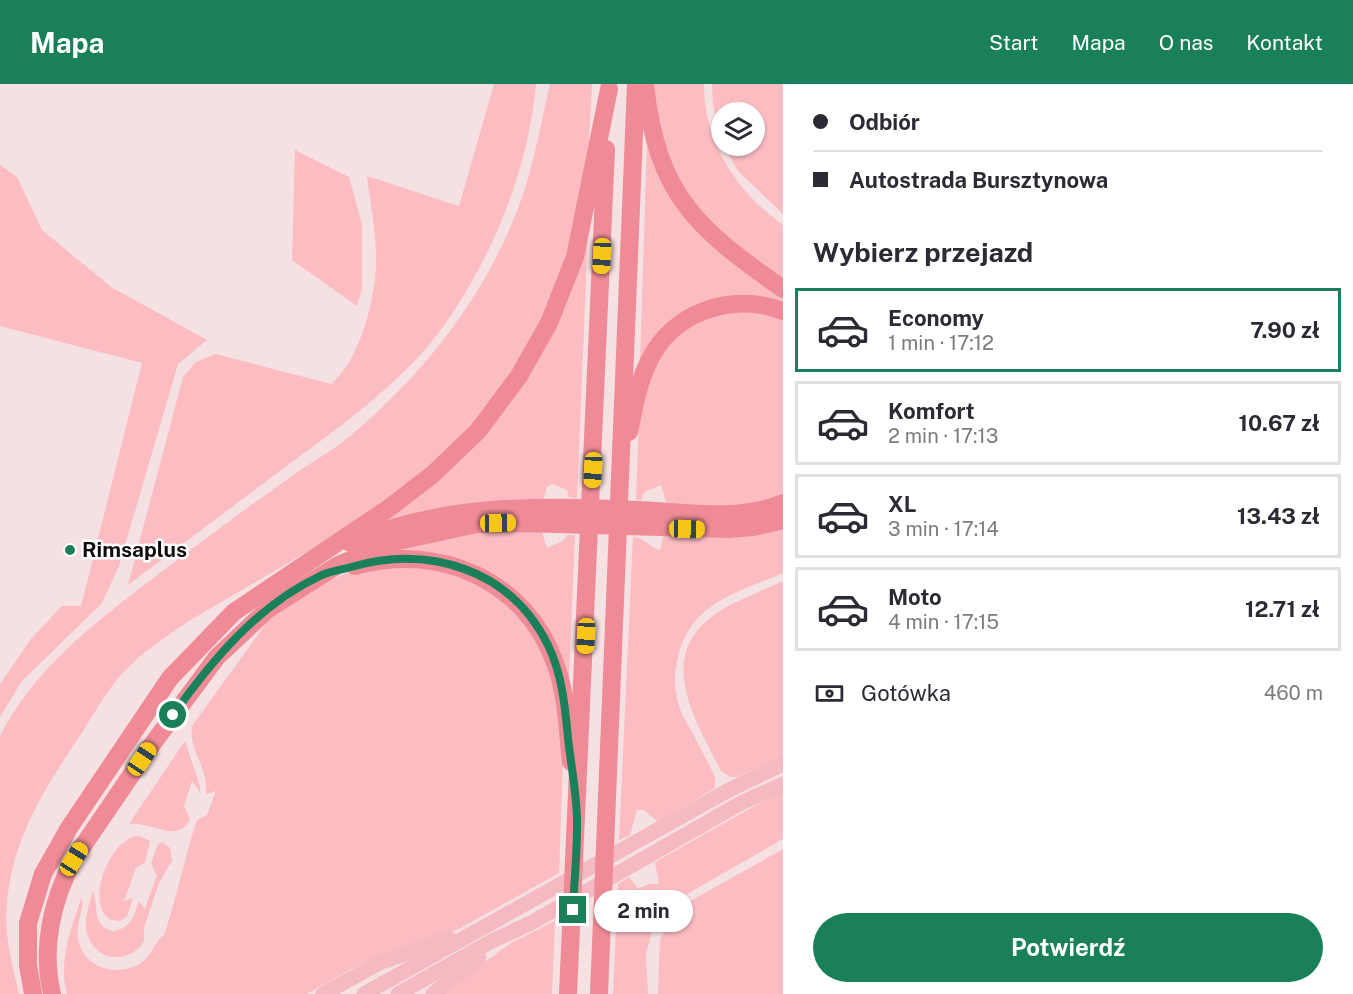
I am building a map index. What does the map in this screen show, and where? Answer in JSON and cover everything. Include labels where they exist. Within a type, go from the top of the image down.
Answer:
[{"type":"highway","points":[[599,994],[636,84]]},
{"type":"highway","points":[[645,84],[648,115],[660,159],[678,196],[696,220],[715,239],[783,289]]},
{"type":"highway","points":[[33,994],[27,948],[31,908],[43,874],[69,828],[118,753],[187,658],[234,612],[389,508],[432,475],[478,431],[519,376],[549,323],[575,257],[609,87]]},
{"type":"highway","points":[[568,994],[578,826],[609,87]]},
{"type":"highway","points":[[618,483],[640,384],[650,359],[664,338],[685,320],[724,305],[754,304],[783,311]]},
{"type":"highway","points":[[655,520],[745,513],[783,503]]},
{"type":"highway","points":[[314,558],[388,528],[434,516],[476,510],[753,527],[783,520]]},
{"type":"highway","points":[[52,994],[48,948],[58,894],[74,859],[192,688],[217,657],[245,629],[279,602],[321,575],[366,552],[436,531],[548,515]]},
{"type":"highway","points":[[321,575],[390,559],[439,561],[465,569],[490,581],[525,612],[548,645],[560,676],[578,826]]},
{"type":"highway","points":[[48,948],[60,994]]},
{"type":"main road","points":[[364,994],[649,835],[783,764]]},
{"type":"main road","points":[[398,994],[527,925],[741,803],[783,784]]},
{"type":"main road","points":[[323,994],[379,963],[494,921]]},
{"type":"main road","points":[[433,994],[527,925]]},
{"type":"shaded area","points":[[494,84],[536,84],[532,117],[525,149],[505,212],[478,271],[443,327],[410,366],[371,402],[128,585],[183,377],[196,362],[216,354],[331,384],[340,375],[355,350],[366,321],[373,292],[376,254],[367,176],[459,206]]},
{"type":"shaded area","points":[[550,84],[592,84],[588,159],[578,220],[549,308],[509,380],[449,452],[360,521],[189,621],[162,639],[128,667],[101,702],[57,771],[24,834],[10,880],[6,916],[9,950],[19,994],[0,994],[0,736],[14,711],[49,667],[90,629],[209,536],[348,438],[375,414],[424,363],[467,306],[503,244],[528,180]]},
{"type":"shaded area","points":[[654,84],[704,84],[711,129],[711,156],[722,156],[751,197],[783,225],[783,281],[755,262],[695,209],[662,144]]},
{"type":"shaded area","points":[[712,84],[783,84],[783,214],[738,171],[730,156],[765,156],[765,102],[713,102]]},
{"type":"shaded area","points":[[647,145],[651,148],[663,181],[783,297],[783,303],[748,297],[718,298],[704,302],[676,319],[649,345],[640,361]]},
{"type":"shaded area","points":[[295,150],[349,177],[362,224],[362,289],[357,306],[292,260]]},
{"type":"shaded area","points":[[0,165],[17,177],[42,230],[111,287],[207,340],[178,364],[119,566],[102,603],[22,681],[0,717],[0,684],[31,639],[62,606],[81,606],[142,363],[0,326]]},
{"type":"shaded area","points":[[588,230],[577,498],[569,497],[567,490],[552,484],[547,487],[543,500],[375,525],[485,429]]},
{"type":"shaded area","points":[[732,309],[783,318],[783,496],[751,507],[667,505],[661,485],[644,492],[641,500],[636,499],[639,416],[646,384],[660,353],[688,325]]},
{"type":"shaded area","points":[[783,527],[783,573],[733,594],[705,612],[693,623],[684,638],[678,657],[675,679],[678,702],[715,777],[715,788],[658,822],[644,810],[637,810],[630,835],[619,840],[633,537],[660,550],[664,534]]},
{"type":"shaded area","points":[[541,529],[547,548],[563,541],[567,535],[575,535],[569,677],[545,628],[446,555],[408,550],[374,555],[471,531]]},
{"type":"shaded area","points":[[427,565],[493,591],[535,635],[555,685],[563,762],[559,873],[459,929],[389,952],[351,969],[307,994],[67,994],[65,958],[81,899],[83,903],[78,939],[81,949],[87,957],[103,968],[122,970],[141,963],[164,935],[197,820],[207,815],[216,791],[206,794],[205,776],[193,743],[192,726],[270,618],[331,580],[347,573]]},
{"type":"shaded area","points":[[783,581],[783,757],[737,777],[730,777],[721,771],[690,706],[685,685],[684,664],[689,643],[702,625],[725,608]]},
{"type":"shaded area","points":[[185,741],[200,792],[192,781],[184,806],[190,819],[185,827],[171,831],[129,824]]},
{"type":"shaded area","points":[[783,790],[783,839],[668,905],[653,927],[646,955],[648,994],[613,994],[618,884],[629,877],[638,889],[649,884],[659,884],[655,862]]},
{"type":"shaded area","points":[[140,836],[150,841],[145,862],[136,868],[124,901],[133,898],[127,916],[120,921],[112,920],[104,912],[100,901],[100,887],[104,872],[110,858],[119,847],[129,839]]},
{"type":"shaded area","points":[[162,842],[170,848],[172,861],[159,883],[144,928],[144,941],[138,949],[121,957],[104,954],[97,950],[91,942],[86,928],[87,912],[93,891],[101,925],[113,931],[124,928],[133,917],[139,901],[145,909],[157,875],[151,864],[158,844]]},
{"type":"shaded area","points":[[783,849],[783,994],[658,994],[660,939],[671,919],[685,904]]},
{"type":"shaded area","points":[[555,921],[552,994],[441,994],[511,943]]},
{"type":"place","name":"Rimsaplus","points":[[70,550]]},
{"type":"route","points":[[173,715],[208,668],[245,629],[267,610],[321,575],[375,561],[405,558],[439,561],[474,573],[505,592],[525,612],[548,645],[560,676],[578,826],[573,910]]}]
